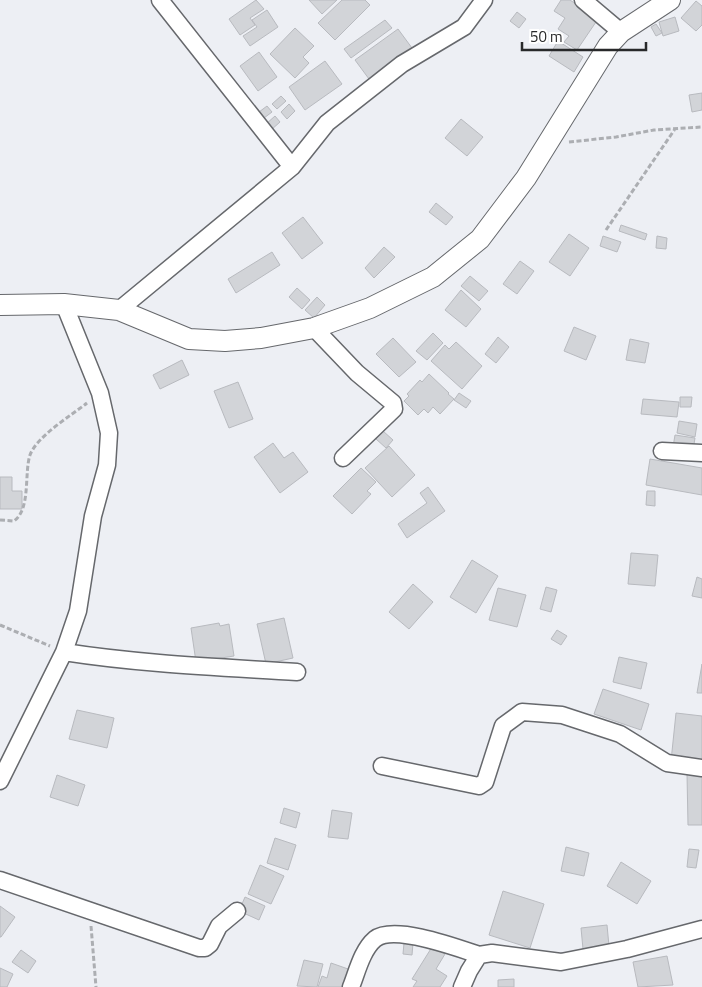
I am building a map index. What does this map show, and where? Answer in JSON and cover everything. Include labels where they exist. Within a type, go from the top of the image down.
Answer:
[{"type":"street","points":[[160,0],[292,167]]},
{"type":"street","points":[[119,310],[292,167],[327,123],[402,64],[464,27],[484,0]]},
{"type":"street","points":[[583,0],[621,32]]},
{"type":"street","points":[[0,305],[64,304],[119,310],[189,339],[225,341],[261,338],[314,328],[370,308],[433,277],[480,239],[526,178],[608,46],[621,32],[670,0]]},
{"type":"street","points":[[0,781],[5,761],[64,652],[78,611],[93,516],[107,466],[109,433],[100,393],[64,304]]},
{"type":"street","points":[[314,328],[357,374],[393,402],[394,409],[343,458]]},
{"type":"street","points":[[662,451],[702,453]]},
{"type":"street","points":[[64,652],[191,665],[297,672]]},
{"type":"street","points":[[382,766],[479,786],[485,782],[503,726],[522,712],[562,715],[620,734],[667,764],[702,768]]},
{"type":"street","points":[[0,880],[199,948],[205,948],[210,944],[219,926],[237,911]]},
{"type":"street","points":[[351,987],[365,952],[376,939],[389,934],[433,940],[479,955],[492,953],[561,962],[628,949],[702,929]]},
{"type":"street","points":[[462,987],[479,955]]},
{"type":"path","points":[[547,145],[616,137],[654,130],[702,127]]},
{"type":"path","points":[[606,230],[676,129]]},
{"type":"path","points":[[0,520],[14,521],[23,512],[30,454],[37,444],[100,393]]},
{"type":"path","points":[[0,624],[64,652]]},
{"type":"path","points":[[89,911],[96,987]]},
{"type":"building","points":[[256,0],[264,9],[250,18],[255,25],[240,35],[229,19]]},
{"type":"building","points":[[309,0],[337,0],[322,14]]},
{"type":"building","points":[[342,0],[365,0],[370,5],[335,40],[318,23]]},
{"type":"building","points":[[561,0],[570,0],[598,19],[577,50],[564,42],[569,36],[558,29],[565,18],[554,11]]},
{"type":"building","points":[[696,1],[702,6],[702,25],[696,31],[681,18]]},
{"type":"building","points":[[267,10],[278,27],[250,46],[243,36],[257,27],[252,20]]},
{"type":"building","points":[[517,12],[526,19],[519,28],[510,21]]},
{"type":"building","points":[[675,17],[679,31],[663,36],[659,22]]},
{"type":"building","points":[[385,20],[392,28],[351,58],[344,49]]},
{"type":"building","points":[[656,24],[662,33],[656,36],[651,27]]},
{"type":"building","points":[[295,28],[314,46],[303,57],[309,63],[295,78],[270,54]]},
{"type":"building","points":[[398,29],[412,48],[369,79],[355,60]]},
{"type":"building","points":[[558,41],[583,57],[574,72],[549,56]]},
{"type":"building","points":[[259,52],[277,77],[258,91],[240,66]]},
{"type":"building","points":[[325,61],[342,84],[305,110],[289,87]]},
{"type":"building","points":[[702,93],[702,110],[692,112],[689,95]]},
{"type":"building","points":[[281,96],[286,101],[277,109],[272,104]]},
{"type":"building","points":[[289,104],[295,111],[287,119],[281,112]]},
{"type":"building","points":[[267,106],[272,112],[264,118],[259,112]]},
{"type":"building","points":[[275,116],[280,122],[271,130],[266,124]]},
{"type":"building","points":[[461,119],[483,137],[467,156],[445,138]]},
{"type":"building","points":[[436,203],[453,217],[446,225],[429,212]]},
{"type":"building","points":[[303,217],[323,243],[302,259],[282,233]]},
{"type":"building","points":[[621,225],[647,234],[645,240],[619,231]]},
{"type":"building","points":[[569,234],[589,248],[570,276],[549,262]]},
{"type":"building","points":[[603,236],[621,242],[617,252],[600,246]]},
{"type":"building","points":[[657,236],[667,238],[666,249],[656,248]]},
{"type":"building","points":[[384,247],[395,257],[374,278],[365,268]]},
{"type":"building","points":[[272,252],[280,265],[236,293],[228,279]]},
{"type":"building","points":[[520,261],[534,271],[517,294],[503,284]]},
{"type":"building","points":[[470,276],[488,291],[479,301],[461,286]]},
{"type":"building","points":[[297,288],[310,300],[302,309],[289,297]]},
{"type":"building","points":[[461,290],[481,309],[466,327],[445,310]]},
{"type":"building","points":[[317,297],[325,305],[314,318],[305,310]]},
{"type":"building","points":[[574,327],[596,336],[586,360],[564,351]]},
{"type":"building","points":[[433,333],[443,343],[427,360],[416,351]]},
{"type":"building","points":[[498,337],[509,347],[496,363],[485,354]]},
{"type":"building","points":[[393,338],[416,362],[399,377],[376,354]]},
{"type":"building","points":[[630,339],[649,343],[645,363],[626,360]]},
{"type":"building","points":[[456,342],[482,366],[462,389],[431,361],[445,345],[449,349]]},
{"type":"building","points":[[182,360],[189,375],[160,389],[153,375]]},
{"type":"building","points":[[429,374],[454,399],[440,414],[433,407],[428,413],[424,409],[418,415],[404,401],[409,396],[407,394],[420,380],[422,382]]},
{"type":"building","points":[[238,382],[253,419],[229,428],[214,391]]},
{"type":"building","points":[[459,393],[471,401],[466,408],[454,400]]},
{"type":"building","points":[[680,397],[692,397],[691,407],[680,407]]},
{"type":"building","points":[[643,399],[679,402],[677,417],[641,414]]},
{"type":"building","points":[[679,421],[697,424],[695,437],[677,433]]},
{"type":"building","points":[[383,431],[393,440],[386,448],[376,439]]},
{"type":"building","points":[[675,435],[695,438],[693,450],[673,447]]},
{"type":"building","points":[[273,443],[284,458],[293,452],[308,472],[280,493],[254,457]]},
{"type":"building","points":[[389,446],[415,475],[392,497],[365,468]]},
{"type":"building","points":[[650,459],[702,468],[702,495],[646,485]]},
{"type":"building","points":[[361,468],[376,482],[367,491],[371,494],[352,514],[333,496]]},
{"type":"building","points":[[0,477],[12,477],[12,491],[22,491],[22,509],[0,509]]},
{"type":"building","points":[[428,487],[445,511],[407,538],[398,524],[427,503],[420,493]]},
{"type":"building","points":[[647,491],[655,491],[655,506],[646,505]]},
{"type":"building","points":[[631,553],[658,555],[655,586],[628,584]]},
{"type":"building","points":[[472,560],[498,576],[476,613],[450,597]]},
{"type":"building","points":[[697,577],[702,579],[702,598],[692,596]]},
{"type":"building","points":[[413,584],[433,602],[409,629],[389,612]]},
{"type":"building","points":[[546,587],[557,590],[551,612],[540,609]]},
{"type":"building","points":[[498,588],[526,595],[517,627],[489,620]]},
{"type":"building","points":[[284,618],[293,658],[266,664],[257,624]]},
{"type":"building","points":[[219,623],[220,626],[229,624],[234,656],[196,662],[191,628]]},
{"type":"building","points":[[557,630],[567,636],[561,645],[551,639]]},
{"type":"building","points":[[619,657],[647,663],[641,689],[613,682]]},
{"type":"building","points":[[702,664],[702,693],[697,693]]},
{"type":"building","points":[[603,689],[649,704],[641,730],[594,714]]},
{"type":"building","points":[[77,710],[114,718],[107,748],[69,739]]},
{"type":"building","points":[[676,713],[702,716],[702,764],[671,761]]},
{"type":"building","points":[[687,774],[702,774],[702,825],[688,825]]},
{"type":"building","points":[[57,775],[85,785],[78,806],[50,797]]},
{"type":"building","points":[[284,808],[300,813],[296,828],[280,823]]},
{"type":"building","points":[[332,810],[352,813],[348,839],[328,837]]},
{"type":"building","points":[[275,838],[296,845],[288,870],[267,863]]},
{"type":"building","points":[[566,847],[589,853],[584,876],[561,871]]},
{"type":"building","points":[[689,849],[699,850],[696,868],[687,867]]},
{"type":"building","points":[[621,862],[651,881],[637,904],[607,886]]},
{"type":"building","points":[[260,865],[284,876],[271,904],[248,894]]},
{"type":"building","points":[[503,891],[544,904],[530,948],[489,935]]},
{"type":"building","points":[[245,897],[265,906],[259,920],[239,911]]},
{"type":"building","points":[[0,906],[15,917],[1,937],[0,937]]},
{"type":"building","points":[[607,925],[609,946],[583,949],[581,928]]},
{"type":"building","points":[[404,943],[413,943],[412,955],[403,954]]},
{"type":"building","points":[[432,947],[445,954],[436,969],[447,976],[440,987],[413,987],[417,981],[412,979]]},
{"type":"building","points":[[21,950],[36,961],[28,973],[12,962]]},
{"type":"building","points":[[667,956],[673,985],[638,987],[633,962]]},
{"type":"building","points":[[304,960],[323,964],[317,987],[297,986]]},
{"type":"building","points":[[331,963],[351,970],[346,987],[318,987],[322,976],[327,978]]},
{"type":"building","points":[[0,968],[13,974],[7,987],[0,987]]},
{"type":"building","points":[[514,979],[514,987],[498,987],[498,980]]}]
